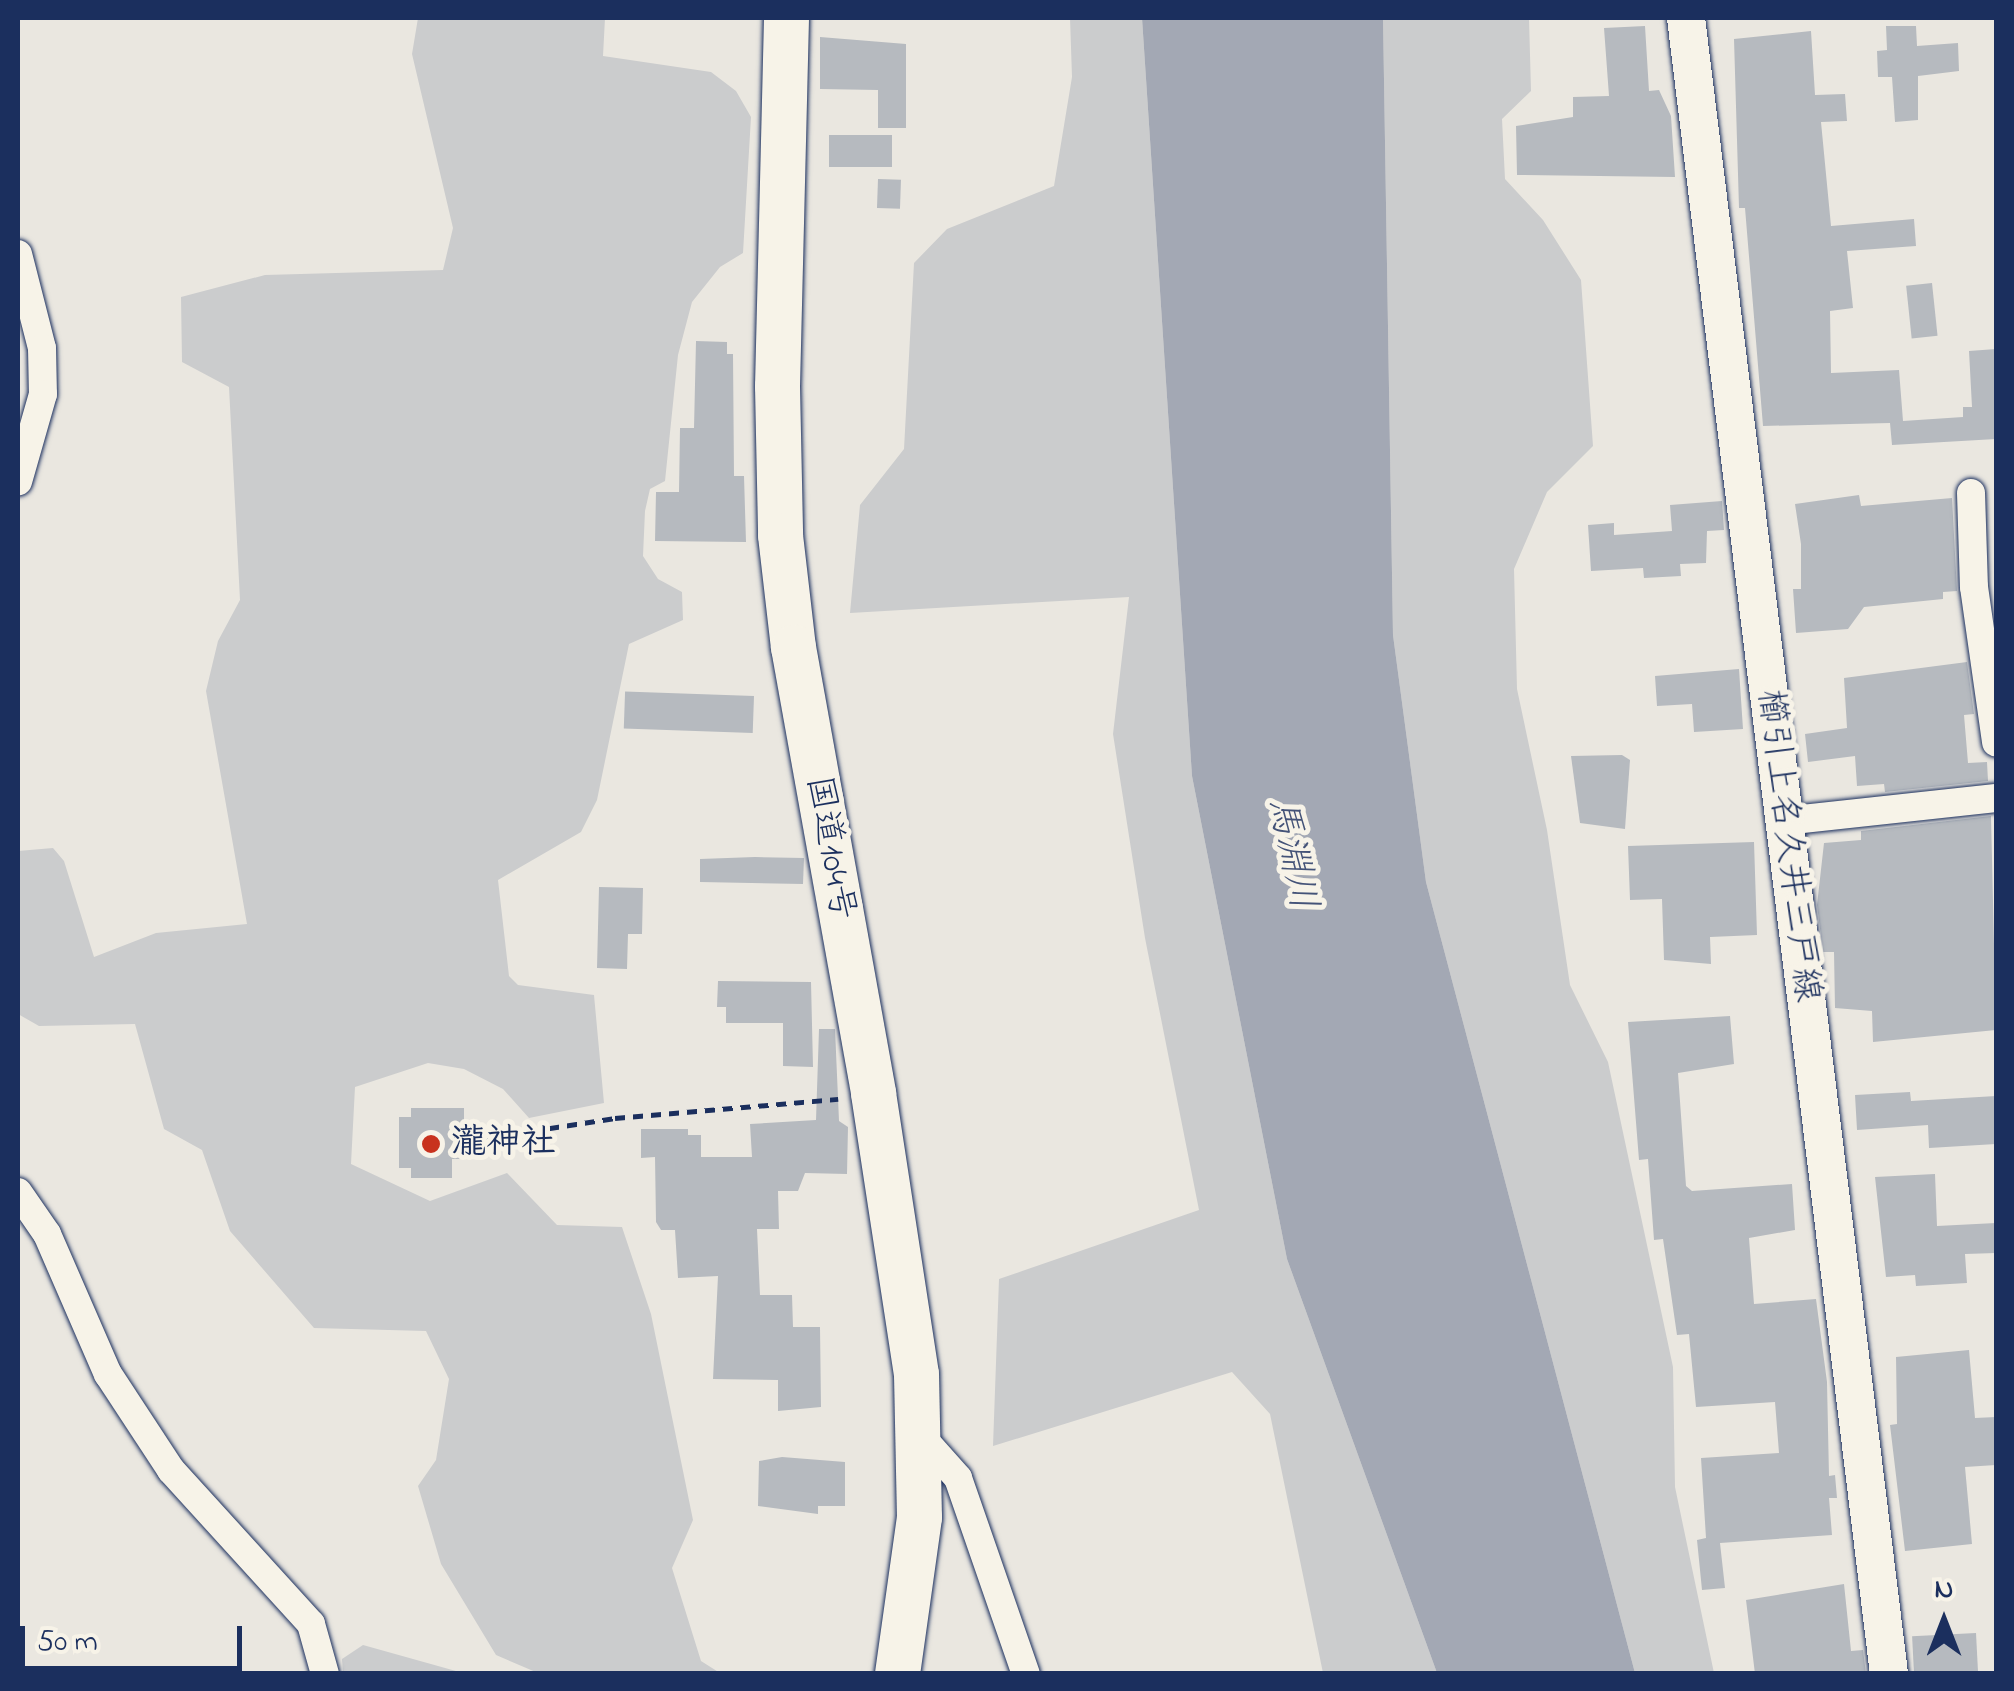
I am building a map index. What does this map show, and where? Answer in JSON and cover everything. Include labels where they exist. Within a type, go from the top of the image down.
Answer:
[{"type":"highway","name":"国道104号","points":[[786,18],[780,535],[793,647],[900,1252],[919,1434],[919,1517],[896,1674]]},
{"type":"main road","name":"櫛引上名久井三戸線","points":[[1686,18],[1889,1674]]},
{"type":"street","points":[[18,254],[42,348],[43,394],[18,482]]},
{"type":"street","points":[[1972,492],[1974,587],[1996,742]]},
{"type":"street","points":[[1784,821],[1996,798]]},
{"type":"street","points":[[18,1192],[47,1234],[108,1374],[172,1470],[311,1624],[325,1674]]},
{"type":"street","points":[[919,1434],[958,1478],[1026,1674]]},
{"type":"path","points":[[478,1140],[614,1118],[854,1096]]},
{"type":"shaded area","points":[[418,18],[605,18],[603,56],[711,72],[736,91],[751,117],[743,253],[720,267],[692,302],[678,355],[665,481],[650,489],[645,511],[643,556],[658,579],[682,592],[683,620],[629,644],[597,800],[581,832],[498,880],[509,976],[518,985],[594,995],[604,1103],[529,1118],[503,1089],[464,1069],[428,1063],[355,1087],[351,1164],[430,1201],[507,1173],[557,1225],[622,1227],[651,1314],[693,1520],[672,1568],[701,1661],[720,1673],[538,1673],[496,1655],[441,1564],[418,1486],[436,1460],[449,1379],[426,1331],[314,1328],[230,1231],[202,1150],[164,1129],[135,1024],[39,1026],[18,1014],[18,851],[53,848],[64,861],[94,957],[156,933],[247,924],[206,691],[218,641],[240,600],[229,387],[182,362],[181,297],[265,275],[443,270],[453,228],[412,54]]},
{"type":"shaded area","points":[[1070,18],[1142,18],[1192,776],[1287,1259],[1437,1673],[1323,1673],[1270,1414],[1232,1372],[993,1446],[999,1279],[1199,1210],[1145,938],[1113,734],[1129,597],[850,613],[860,505],[904,449],[914,263],[947,229],[1054,186],[1072,77]]},
{"type":"shaded area","points":[[1383,18],[1529,18],[1531,91],[1502,119],[1505,179],[1543,220],[1581,280],[1593,446],[1547,492],[1514,569],[1517,689],[1547,830],[1570,985],[1608,1062],[1673,1367],[1675,1487],[1714,1673],[1635,1673],[1426,882],[1393,635]]},
{"type":"shaded area","points":[[363,1645],[463,1673],[343,1673],[342,1659]]},
{"type":"water","name":"馬淵川","points":[[1142,18],[1383,18],[1393,635],[1426,882],[1635,1673],[1437,1673],[1287,1259],[1192,776]]},
{"type":"building","points":[[1645,26],[1649,91],[1659,90],[1671,116],[1675,177],[1517,175],[1516,126],[1573,117],[1573,97],[1609,96],[1604,28]]},
{"type":"building","points":[[1886,26],[1916,26],[1917,46],[1958,43],[1959,71],[1918,76],[1918,120],[1895,122],[1892,77],[1878,77],[1877,51],[1887,50]]},
{"type":"building","points":[[1811,31],[1815,95],[1845,94],[1847,121],[1821,122],[1831,226],[1914,219],[1916,246],[1847,251],[1853,308],[1830,311],[1831,373],[1899,370],[1903,421],[1963,417],[1963,407],[1972,407],[1969,351],[1996,349],[1996,439],[1892,445],[1890,423],[1763,426],[1745,208],[1739,208],[1734,39]]},
{"type":"building","points":[[820,37],[906,44],[906,128],[878,128],[878,90],[820,89]]},
{"type":"building","points":[[829,135],[892,135],[892,167],[829,167]]},
{"type":"building","points":[[878,179],[901,180],[900,209],[877,208]]},
{"type":"building","points":[[1932,283],[1938,336],[1912,338],[1906,286]]},
{"type":"building","points":[[696,341],[727,342],[727,354],[733,354],[734,476],[744,476],[746,542],[655,541],[656,492],[679,492],[680,428],[694,428]]},
{"type":"building","points":[[1859,495],[1861,506],[1952,498],[1957,591],[1943,592],[1943,599],[1864,607],[1848,629],[1796,633],[1793,589],[1801,589],[1801,544],[1795,504]]},
{"type":"building","points":[[1722,501],[1724,530],[1707,531],[1706,563],[1680,564],[1681,576],[1644,578],[1643,568],[1591,571],[1588,525],[1614,523],[1614,535],[1672,531],[1670,505]]},
{"type":"building","points":[[1967,662],[1974,714],[1964,715],[1968,763],[1987,762],[1988,781],[1885,792],[1884,784],[1857,786],[1855,756],[1808,762],[1805,734],[1847,728],[1844,678]]},
{"type":"building","points":[[1739,669],[1743,729],[1694,732],[1692,704],[1657,706],[1655,676]]},
{"type":"building","points":[[625,691],[754,696],[753,733],[624,728]]},
{"type":"building","points":[[1622,755],[1630,760],[1625,829],[1580,823],[1571,756]]},
{"type":"building","points":[[1991,816],[1996,1030],[1873,1042],[1872,1011],[1835,1008],[1834,952],[1823,952],[1817,905],[1824,843],[1861,840],[1861,831]]},
{"type":"building","points":[[1754,842],[1757,935],[1710,937],[1711,964],[1664,960],[1662,899],[1630,900],[1628,846]]},
{"type":"building","points":[[804,858],[803,884],[700,882],[700,859]]},
{"type":"building","points":[[599,887],[643,888],[642,934],[628,934],[627,969],[597,968]]},
{"type":"building","points":[[718,981],[811,982],[813,1067],[783,1066],[783,1023],[726,1023],[726,1007],[717,1007]]},
{"type":"building","points":[[1730,1016],[1734,1064],[1678,1073],[1686,1186],[1692,1191],[1792,1184],[1795,1230],[1749,1238],[1754,1304],[1816,1299],[1827,1382],[1829,1476],[1835,1475],[1837,1498],[1829,1498],[1832,1535],[1720,1543],[1725,1588],[1702,1590],[1697,1540],[1706,1538],[1701,1458],[1779,1453],[1775,1402],[1696,1407],[1689,1334],[1677,1335],[1663,1239],[1654,1240],[1648,1159],[1639,1160],[1628,1022]]},
{"type":"building","points":[[819,1029],[835,1029],[839,1121],[848,1127],[847,1174],[805,1173],[798,1191],[778,1191],[779,1229],[757,1229],[760,1295],[792,1295],[793,1327],[820,1327],[821,1407],[778,1411],[778,1380],[713,1379],[718,1276],[678,1278],[675,1230],[661,1230],[656,1222],[655,1157],[641,1158],[641,1129],[688,1129],[688,1135],[701,1135],[701,1157],[752,1157],[750,1124],[816,1120]]},
{"type":"building","points":[[1910,1092],[1911,1101],[1996,1096],[1996,1144],[1929,1148],[1928,1125],[1857,1130],[1855,1095]]},
{"type":"building","name":"瀧神社","points":[[411,1108],[464,1108],[464,1159],[452,1159],[452,1178],[411,1178],[411,1168],[399,1168],[399,1117],[411,1117]]},
{"type":"building","points":[[1935,1174],[1937,1226],[1996,1223],[1996,1253],[1965,1254],[1967,1283],[1916,1286],[1915,1275],[1886,1277],[1875,1177]]},
{"type":"building","points":[[1969,1350],[1975,1418],[1996,1417],[1996,1465],[1965,1467],[1972,1544],[1905,1551],[1890,1425],[1897,1424],[1896,1357]]},
{"type":"building","points":[[782,1457],[845,1462],[845,1506],[818,1506],[818,1514],[758,1506],[759,1461]]},
{"type":"building","points":[[1844,1584],[1851,1651],[1863,1650],[1866,1674],[1755,1674],[1746,1600]]},
{"type":"building","points":[[1976,1633],[1978,1672],[1914,1674],[1912,1636]]},
{"type":"place","name":"瀧神社","points":[[431,1144]]}]
